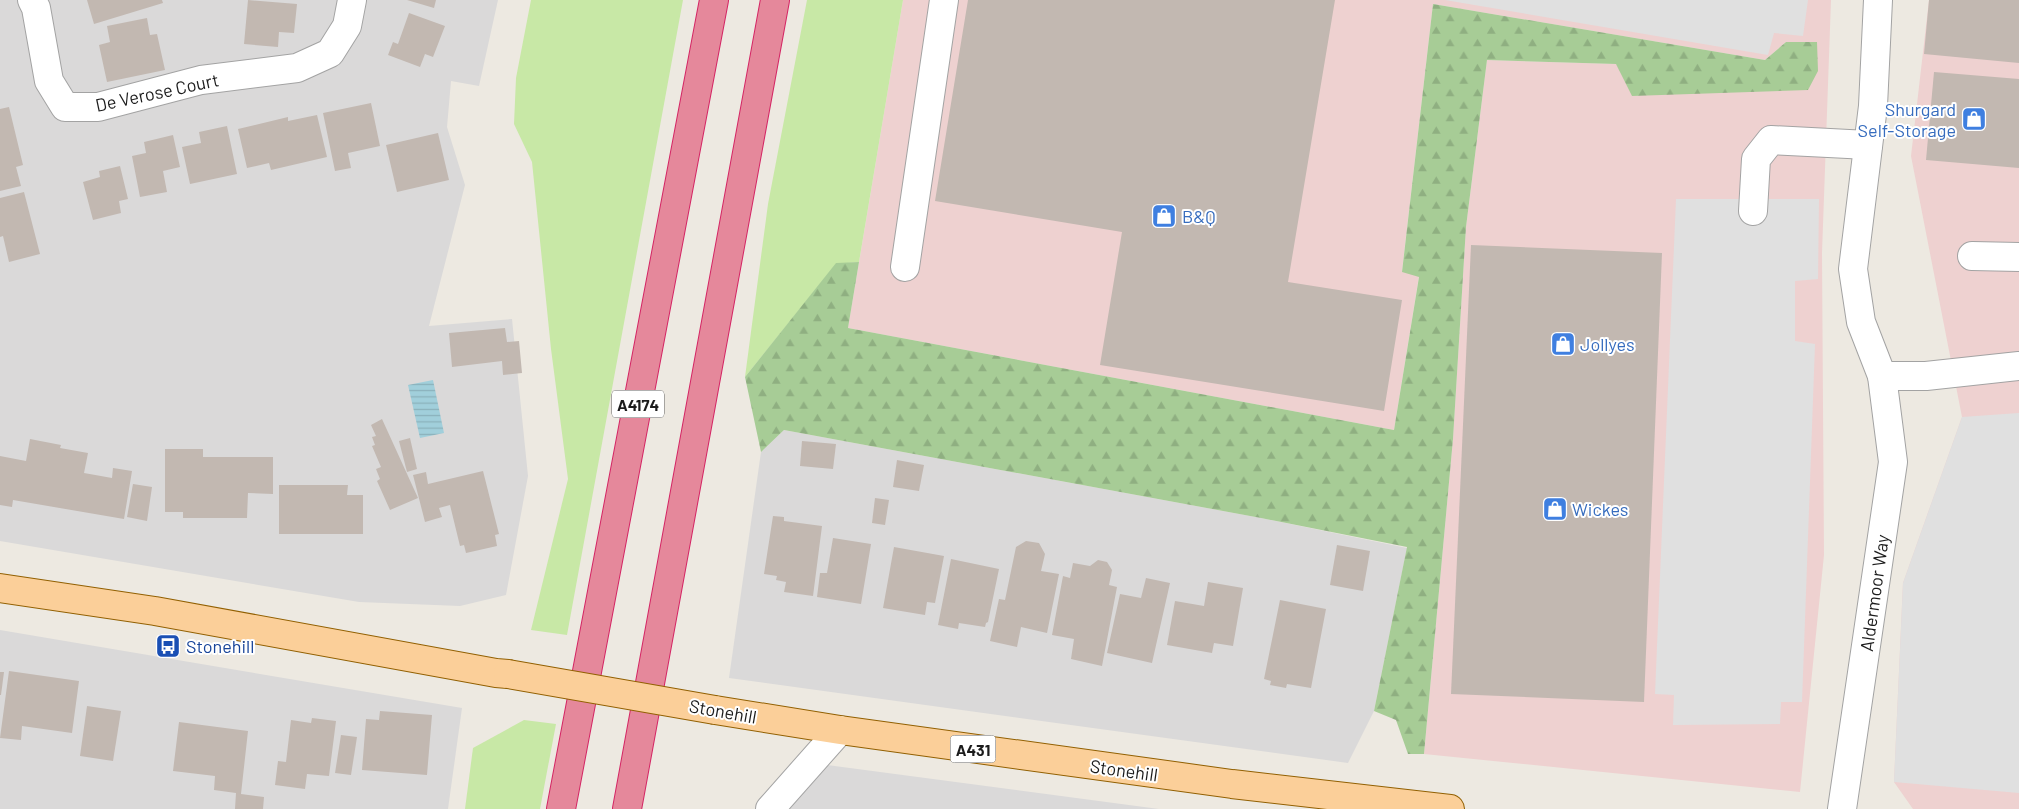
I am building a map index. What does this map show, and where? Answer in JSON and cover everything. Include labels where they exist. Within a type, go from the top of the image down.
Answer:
[{"type":"highway","name":"A4174","points":[[561,809],[714,0]]},
{"type":"highway","points":[[627,809],[775,0]]},
{"type":"main road","name":"Stonehill","points":[[0,588],[155,611],[476,670],[840,730],[1232,784],[1450,809]]},
{"type":"street","name":"De Verose Court","points":[[32,0],[36,8],[49,81],[65,106],[98,107],[201,80],[297,68],[330,53],[347,26],[352,0]]},
{"type":"street","points":[[905,267],[944,0]]},
{"type":"street","name":"Aldermoor Way","points":[[1842,809],[1894,462],[1882,376],[1861,322],[1853,269],[1873,106],[1878,0]]},
{"type":"street","points":[[1753,211],[1756,159],[1771,140],[1868,145]]},
{"type":"street","points":[[1972,256],[2019,257]]},
{"type":"street","points":[[1882,376],[1926,376],[2019,366]]},
{"type":"street","points":[[770,809],[840,730]]},
{"type":"shaded area","points":[[0,0],[498,0],[479,86],[451,81],[447,127],[465,185],[429,326],[512,319],[528,476],[506,595],[460,606],[359,602],[0,541]]},
{"type":"shaded area","points":[[903,0],[1831,0],[1822,253],[1824,555],[1800,792],[1424,754],[1453,439],[1466,227],[1487,60],[1616,64],[1808,90],[1786,42],[1765,60],[1433,4],[1402,271],[1419,276],[1394,430],[848,328]]},
{"type":"shaded area","points":[[1445,0],[1808,0],[1803,36],[1774,33],[1768,55]]},
{"type":"shaded area","points":[[1929,0],[2019,0],[2019,809],[1913,809],[1894,782],[1903,583],[1962,417],[1911,156]]},
{"type":"shaded area","points":[[1676,199],[1819,199],[1818,279],[1795,281],[1795,341],[1815,344],[1802,702],[1781,702],[1780,724],[1673,725],[1674,695],[1655,694]]},
{"type":"shaded area","points":[[2019,413],[2019,793],[1894,782],[1903,583],[1962,417]]},
{"type":"shaded area","points":[[784,430],[1261,518],[1407,548],[1374,711],[1348,763],[729,678],[761,452]]},
{"type":"shaded area","points":[[0,630],[462,708],[448,809],[0,809]]},
{"type":"shaded area","points":[[812,763],[1159,809],[758,809]]},
{"type":"green space","points":[[531,0],[683,0],[567,635],[531,630],[568,479],[551,349],[532,162],[514,124],[516,78]]},
{"type":"green space","points":[[807,0],[903,0],[859,262],[836,264],[745,377],[768,204]]},
{"type":"green space","points":[[1433,4],[1765,60],[1786,42],[1817,42],[1818,71],[1808,90],[1632,96],[1616,64],[1487,60],[1466,227],[1453,439],[1424,754],[1408,754],[1396,720],[1374,711],[1407,547],[1261,518],[784,430],[761,452],[745,377],[836,263],[859,262],[848,328],[1394,430],[1419,277],[1402,272]]},
{"type":"green space","points":[[524,720],[556,724],[540,809],[465,809],[473,748]]},
{"type":"water","points":[[433,380],[444,433],[420,438],[408,385]]},
{"type":"building","points":[[87,0],[162,0],[163,3],[94,24]]},
{"type":"building","points":[[248,0],[297,4],[294,33],[279,32],[278,47],[244,44]]},
{"type":"building","points":[[407,0],[436,0],[434,8]]},
{"type":"building","name":"B&Q","points":[[968,0],[1335,0],[1288,282],[1402,300],[1384,411],[1100,365],[1122,232],[935,201]]},
{"type":"building","points":[[1929,0],[2019,0],[2019,63],[1924,54]]},
{"type":"building","points":[[409,13],[445,26],[433,57],[425,54],[420,67],[388,55],[393,42],[398,44]]},
{"type":"building","points":[[147,18],[150,35],[157,34],[165,70],[107,82],[99,45],[110,42],[107,26]]},
{"type":"building","name":"Shurgard Self-Storage","points":[[1934,72],[2019,79],[2019,168],[1926,160]]},
{"type":"building","points":[[371,103],[380,146],[348,153],[351,168],[335,171],[323,113]]},
{"type":"building","points":[[9,107],[23,165],[16,167],[21,186],[0,191],[0,109]]},
{"type":"building","points":[[317,115],[327,157],[271,170],[269,163],[247,168],[238,129],[288,117],[288,121]]},
{"type":"building","points":[[227,126],[237,174],[190,184],[182,147],[201,143],[199,132]]},
{"type":"building","points":[[438,133],[449,180],[397,192],[386,145]]},
{"type":"building","points":[[173,135],[180,167],[163,171],[167,192],[140,197],[132,156],[146,153],[144,142]]},
{"type":"building","points":[[120,166],[128,199],[119,201],[121,213],[93,220],[83,182],[100,177],[99,171]]},
{"type":"building","points":[[24,192],[40,254],[9,262],[3,236],[0,237],[0,198]]},
{"type":"building","points":[[1471,245],[1662,253],[1644,702],[1451,694]]},
{"type":"building","points":[[505,328],[507,342],[519,341],[522,373],[503,375],[502,361],[452,367],[449,333]]},
{"type":"building","points":[[382,419],[418,498],[390,510],[377,481],[380,479],[376,469],[381,467],[372,446],[375,445],[372,437],[376,436],[371,425]]},
{"type":"building","points":[[410,438],[417,469],[407,472],[399,441]]},
{"type":"building","points":[[30,439],[61,445],[60,448],[88,453],[84,473],[112,478],[113,468],[132,471],[124,519],[13,500],[12,507],[0,505],[0,456],[26,461]]},
{"type":"building","points":[[802,441],[836,444],[833,469],[800,466]]},
{"type":"building","points":[[165,449],[203,449],[203,457],[273,457],[273,494],[248,493],[247,518],[183,518],[183,512],[165,512]]},
{"type":"building","points":[[897,460],[924,465],[919,491],[893,487]]},
{"type":"building","points":[[483,471],[499,534],[495,535],[497,546],[466,553],[464,545],[460,546],[450,505],[439,508],[442,517],[425,522],[413,475],[426,472],[428,484]]},
{"type":"building","points":[[133,484],[152,487],[147,521],[127,517]]},
{"type":"building","points":[[279,485],[348,485],[347,495],[363,495],[363,534],[279,534]]},
{"type":"building","points":[[875,498],[889,500],[885,525],[872,523]]},
{"type":"building","points":[[773,516],[784,517],[784,521],[822,526],[813,596],[784,592],[786,582],[776,580],[777,576],[764,574]]},
{"type":"building","points":[[833,538],[871,544],[861,604],[817,597],[820,573],[827,573]]},
{"type":"building","points":[[1026,541],[1039,543],[1045,554],[1041,571],[1059,574],[1047,633],[1021,627],[1017,647],[990,641],[999,599],[1005,600],[1016,547]]},
{"type":"building","points":[[1337,545],[1370,551],[1363,591],[1330,585]]},
{"type":"building","points":[[894,547],[944,556],[935,603],[927,602],[925,615],[883,608]]},
{"type":"building","points":[[951,559],[999,569],[988,622],[985,627],[959,623],[958,629],[938,625]]},
{"type":"building","points":[[1098,560],[1107,562],[1112,570],[1109,585],[1117,587],[1102,666],[1071,659],[1074,639],[1052,635],[1063,576],[1070,578],[1073,563],[1090,566]]},
{"type":"building","points":[[1146,578],[1170,583],[1152,663],[1107,653],[1120,594],[1141,598]]},
{"type":"building","points":[[1208,582],[1243,588],[1233,646],[1214,643],[1212,653],[1167,645],[1175,601],[1204,606]]},
{"type":"building","points":[[1280,600],[1326,609],[1311,688],[1287,684],[1286,688],[1270,685],[1271,681],[1264,679]]},
{"type":"building","points":[[9,671],[79,681],[72,733],[22,726],[21,740],[0,738]]},
{"type":"building","points":[[0,672],[4,672],[1,695],[0,695]]},
{"type":"building","points":[[87,706],[121,711],[113,761],[80,756]]},
{"type":"building","points":[[380,711],[432,715],[427,775],[362,770],[366,719],[379,720]]},
{"type":"building","points":[[312,718],[336,721],[329,776],[307,774],[305,789],[275,785],[278,761],[286,762],[291,720],[311,723]]},
{"type":"building","points":[[179,722],[248,731],[241,794],[264,797],[263,809],[235,809],[236,793],[214,790],[215,776],[173,771]]},
{"type":"building","points":[[341,735],[357,737],[351,775],[335,773]]},
{"type":"place","name":"Shurgard Self-Storage","points":[[1974,119]]},
{"type":"place","name":"B&Q","points":[[1164,216]]},
{"type":"place","name":"Jollyes","points":[[1563,344]]},
{"type":"place","name":"Wickes","points":[[1555,509]]},
{"type":"place","name":"Stonehill","points":[[168,646]]}]
